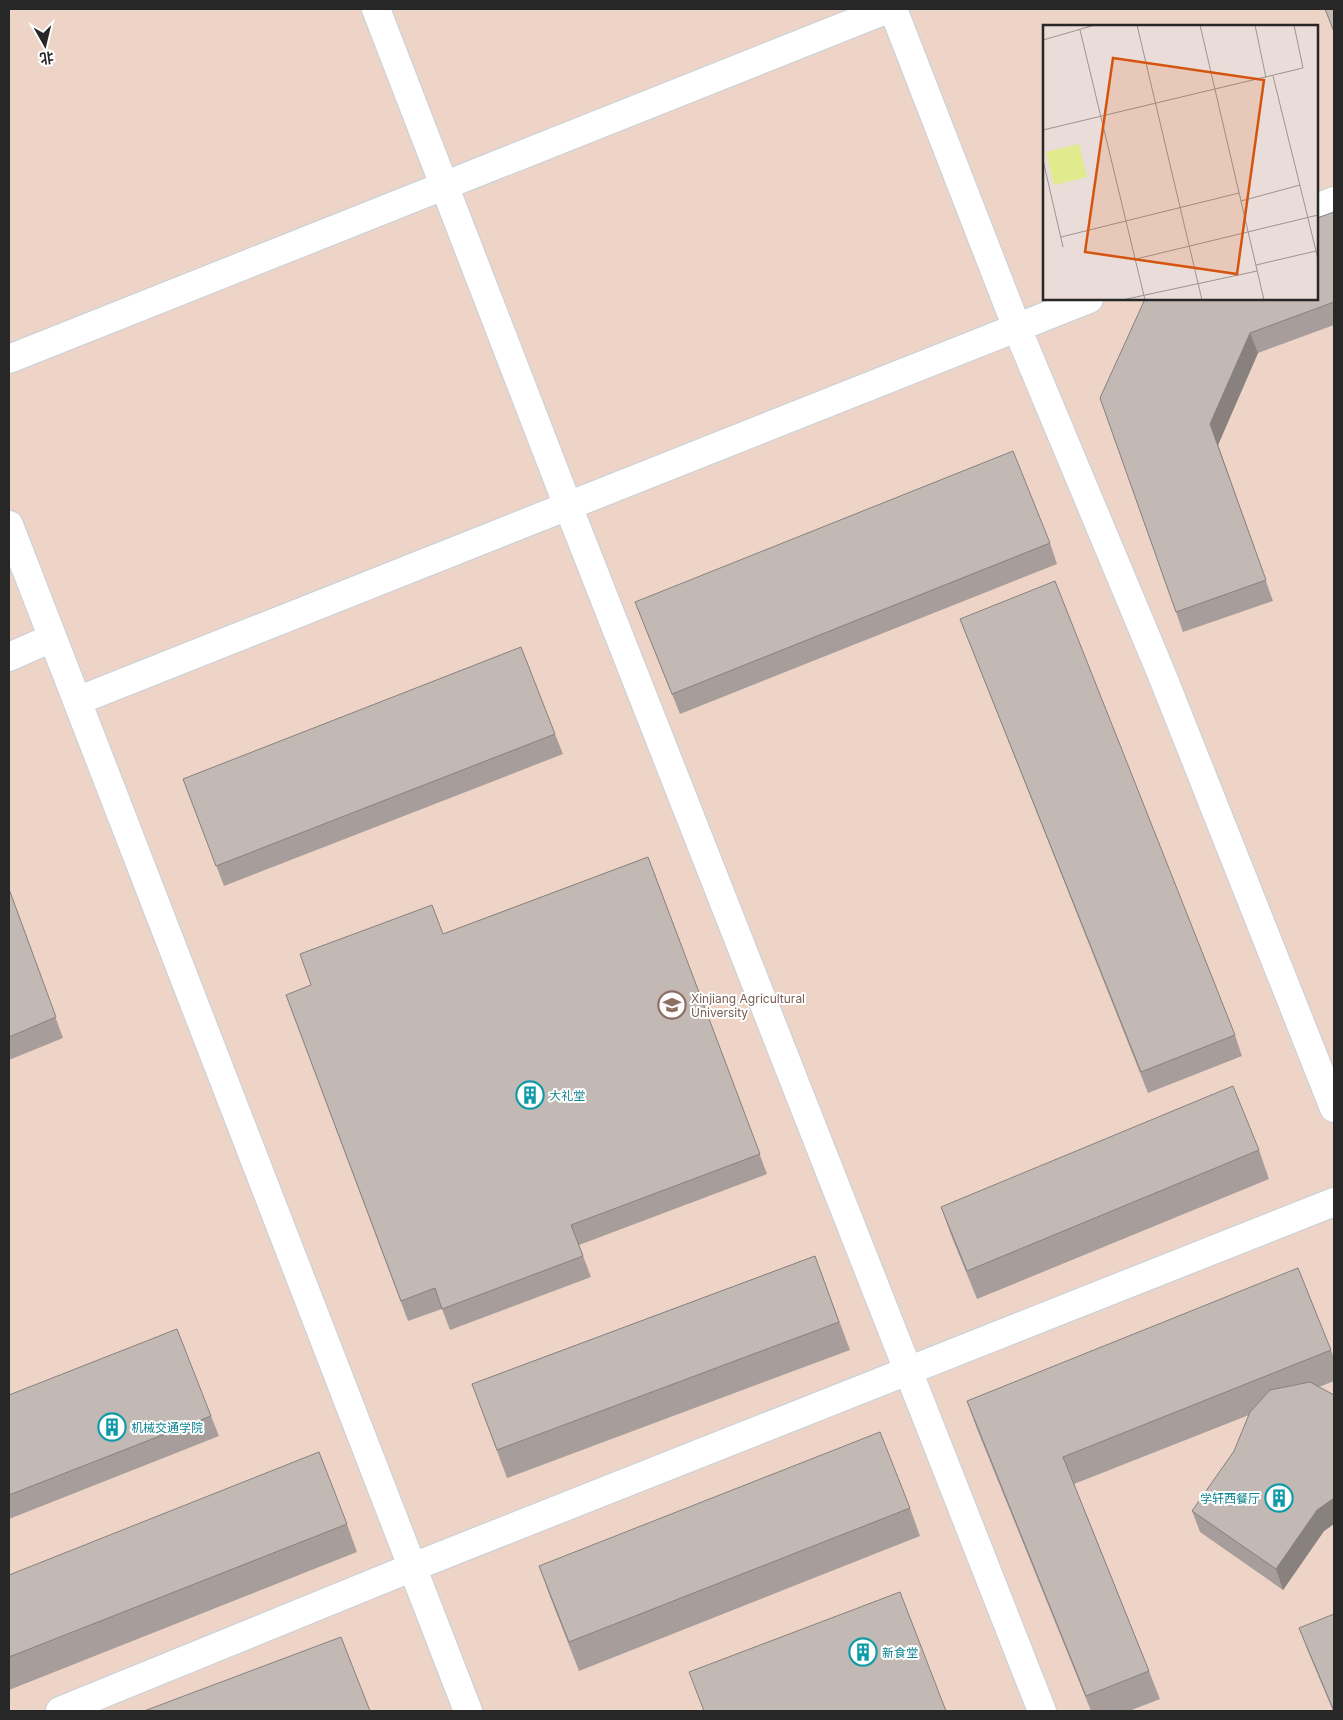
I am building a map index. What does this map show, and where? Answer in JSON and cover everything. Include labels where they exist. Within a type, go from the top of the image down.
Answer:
[{"type":"street","points":[[376,9],[568,506],[1042,1711]]},
{"type":"street","points":[[9,359],[888,9]]},
{"type":"street","points":[[893,9],[1017,328],[1162,675],[1334,1108]]},
{"type":"street","points":[[1318,208],[1334,201]]},
{"type":"street","points":[[77,701],[1087,300]]},
{"type":"street","points":[[9,525],[468,1711]]},
{"type":"street","points":[[9,657],[52,638]]},
{"type":"street","points":[[60,1711],[413,1567],[1334,1202]]},
{"type":"shaded area","name":"Xinjiang Agricultural University","points":[[9,9],[1334,9],[1334,1711],[9,1711]]},
{"type":"building","points":[[1325,9],[1334,9],[1334,32]]},
{"type":"building","points":[[1334,212],[1334,302],[1250,333],[1210,424],[1266,580],[1176,612],[1100,398],[1145,300],[1318,300],[1318,218]]},
{"type":"building","points":[[1013,451],[1050,543],[672,694],[635,602]]},
{"type":"building","points":[[1055,581],[1235,1035],[1141,1072],[960,619]]},
{"type":"building","points":[[521,647],[555,734],[216,866],[183,779]]},
{"type":"building","name":"大礼堂","points":[[648,857],[760,1154],[571,1225],[583,1256],[442,1309],[435,1288],[401,1301],[286,995],[311,985],[300,954],[432,905],[443,934]]},
{"type":"building","points":[[9,889],[56,1017],[9,1037]]},
{"type":"building","points":[[1233,1086],[1259,1150],[967,1271],[941,1207]]},
{"type":"building","points":[[815,1256],[839,1322],[497,1450],[472,1384]]},
{"type":"building","points":[[1298,1268],[1331,1350],[1063,1457],[1149,1671],[1086,1696],[967,1401]]},
{"type":"building","name":"机械交通学院","points":[[177,1329],[211,1416],[9,1495],[9,1395]]},
{"type":"building","name":"学轩西餐厅","points":[[1310,1382],[1334,1395],[1334,1498],[1317,1510],[1276,1569],[1192,1511],[1234,1451],[1250,1412],[1270,1390]]},
{"type":"building","points":[[880,1432],[910,1508],[569,1642],[539,1566]]},
{"type":"building","points":[[319,1452],[347,1524],[9,1657],[9,1575]]},
{"type":"building","name":"新食堂","points":[[900,1592],[946,1711],[704,1711],[689,1672]]},
{"type":"building","points":[[1334,1614],[1334,1711],[1299,1628]]},
{"type":"building","points":[[341,1637],[370,1711],[144,1711]]},
{"type":"place","name":"Xinjiang Agricultural University","points":[[672,1005]]},
{"type":"place","name":"大礼堂","points":[[530,1095]]},
{"type":"place","name":"机械交通学院","points":[[112,1427]]},
{"type":"place","name":"学轩西餐厅","points":[[1279,1498]]},
{"type":"place","name":"新食堂","points":[[863,1652]]}]
